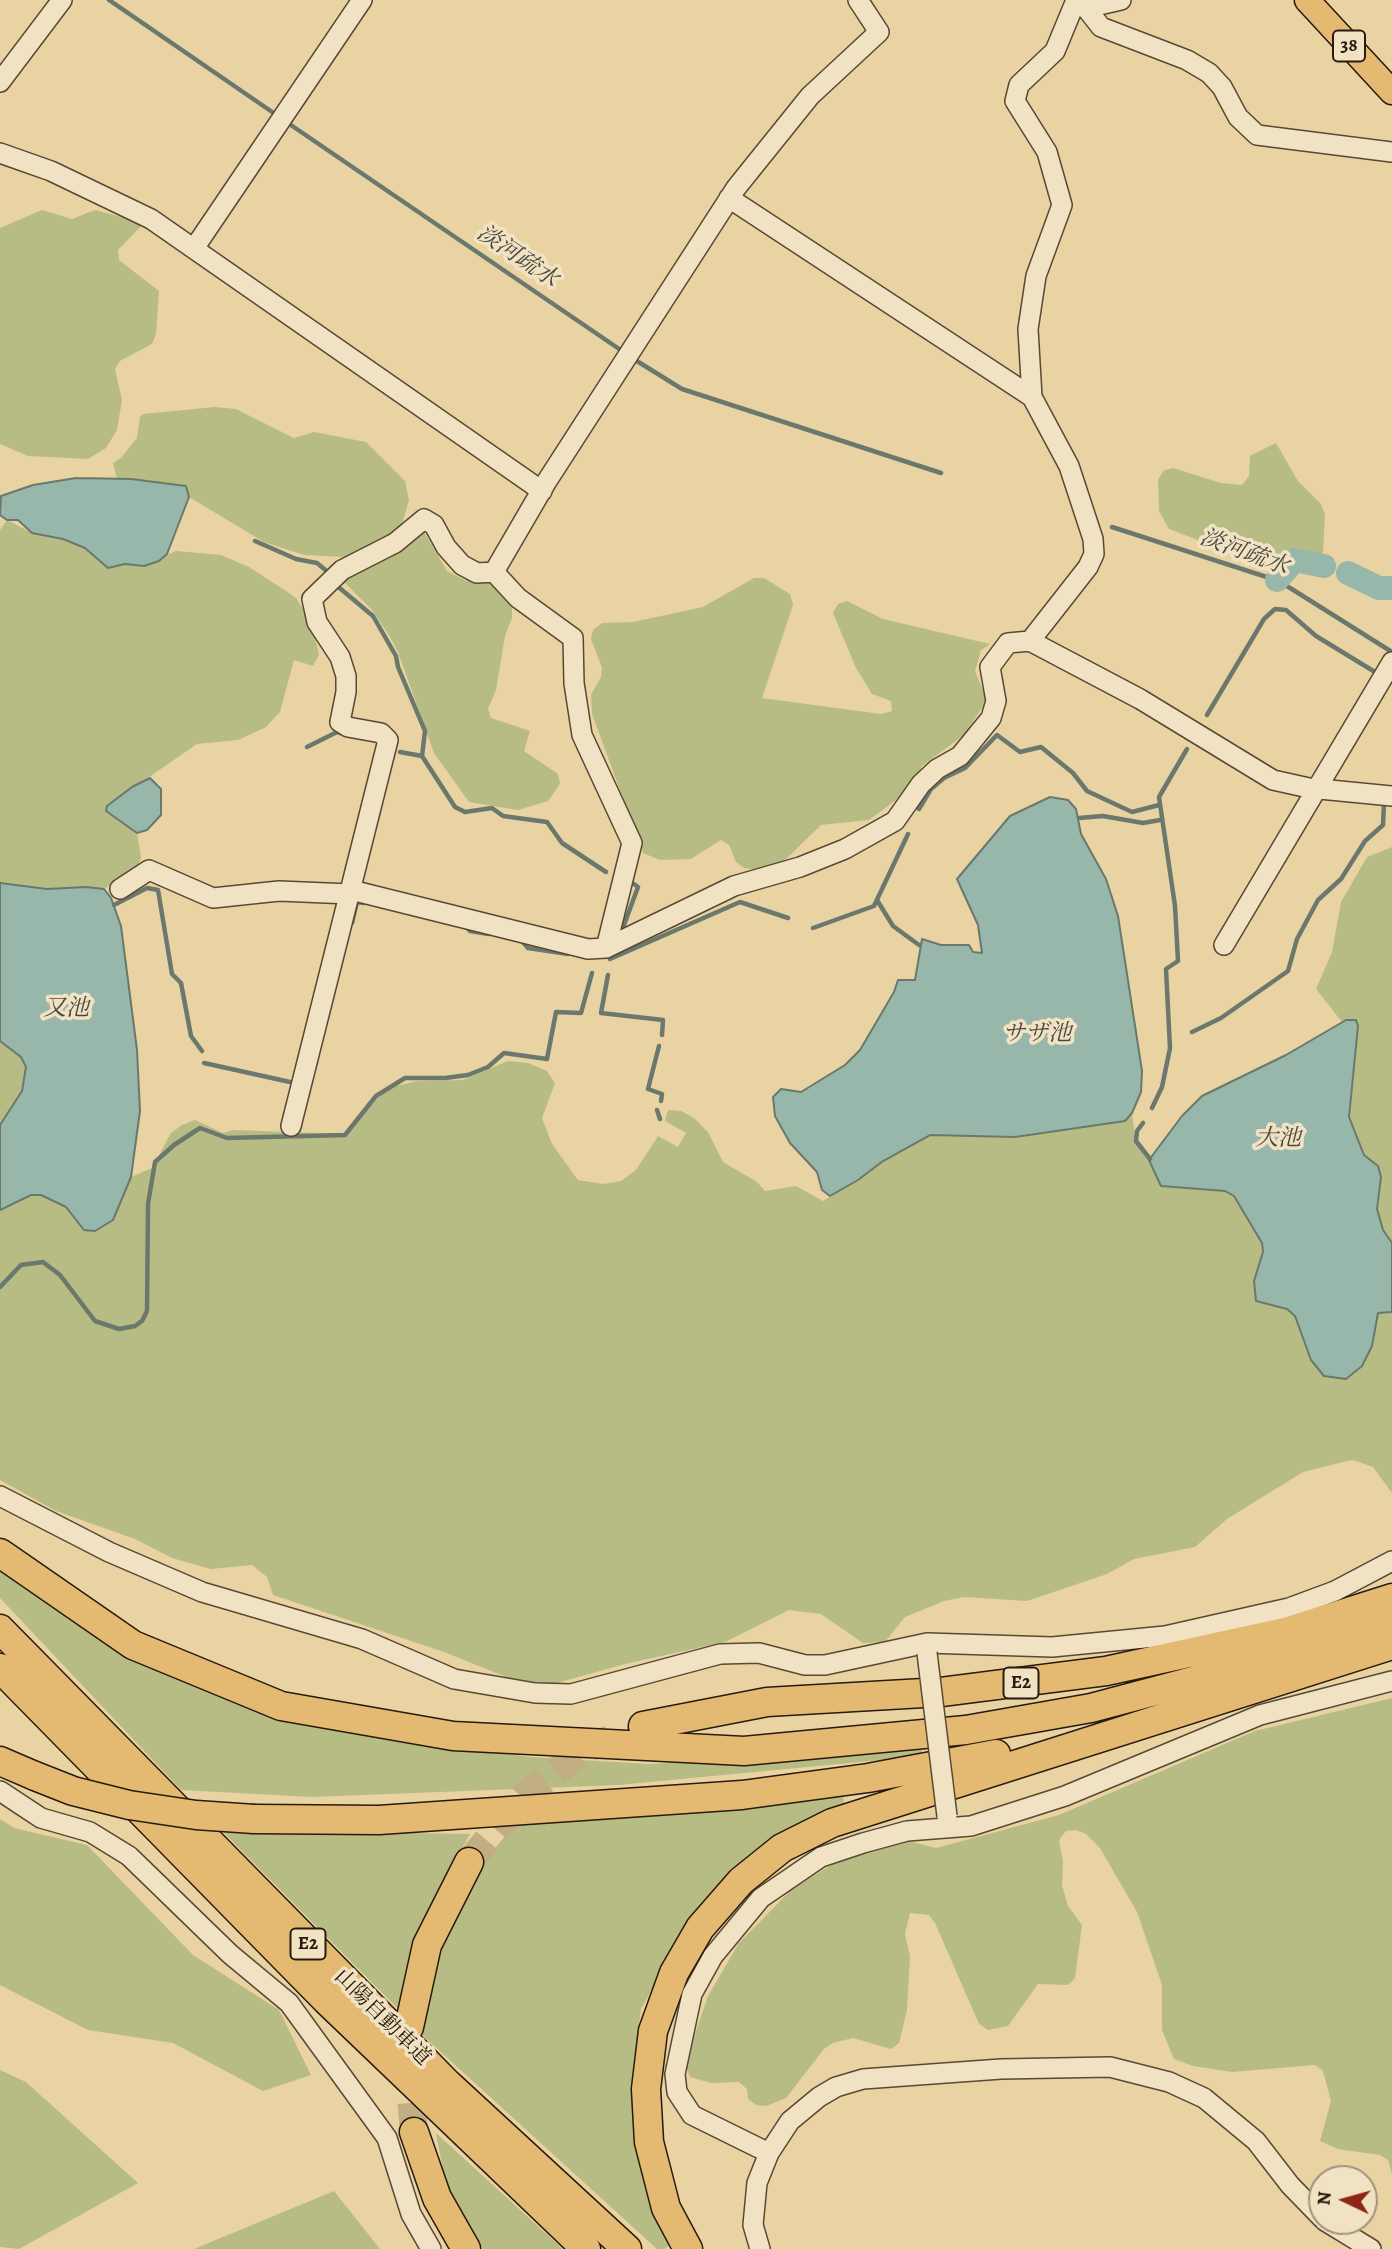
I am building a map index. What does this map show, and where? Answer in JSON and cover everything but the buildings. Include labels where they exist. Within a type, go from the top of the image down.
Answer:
[{"type":"highway","points":[[0,1553],[133,1645],[281,1706],[453,1736],[744,1751],[966,1730],[1091,1708],[1291,1655],[1392,1620]]},
{"type":"highway","name":"E2","points":[[643,1726],[767,1702],[941,1692],[1107,1671],[1285,1632],[1392,1598]]},
{"type":"highway","name":"山陽自動車道","points":[[0,1629],[448,2084],[627,2249]]},
{"type":"highway","points":[[688,2249],[666,2208],[649,2142],[646,2089],[653,2031],[674,1973],[701,1928],[741,1881],[782,1848],[832,1823],[1392,1645]]},
{"type":"highway","name":"山陽自動車道","points":[[0,1668],[326,2000],[586,2249]]},
{"type":"highway","points":[[0,1760],[73,1791],[129,1805],[196,1815],[254,1819],[379,1820],[576,1809],[742,1795],[965,1761],[1295,1678]]},
{"type":"highway","points":[[410,2026],[428,1945],[469,1862]]},
{"type":"highway","points":[[414,2132],[437,2198],[466,2249]]},
{"type":"main road","name":"38","points":[[1307,0],[1392,92]]},
{"type":"street","points":[[0,82],[62,0]]},
{"type":"street","points":[[195,247],[362,0]]},
{"type":"street","points":[[494,572],[542,491],[729,198],[810,96],[879,32],[858,0]]},
{"type":"street","points":[[1075,4],[1121,0]]},
{"type":"street","points":[[1075,4],[1101,27],[1187,60],[1209,73],[1222,87],[1238,117],[1257,135],[1392,152]]},
{"type":"street","points":[[1030,641],[1088,567],[1094,554],[1093,539],[1069,467],[1032,397],[1030,316],[1036,276],[1062,205],[1047,152],[1015,101],[1019,85],[1055,51],[1075,4]]},
{"type":"street","points":[[0,153],[51,171],[151,219],[195,247],[542,491]]},
{"type":"street","points":[[729,198],[1032,397]]},
{"type":"street","points":[[291,1126],[388,740],[381,733],[348,727],[340,722],[346,676],[340,657],[323,634],[313,612],[312,599],[342,570],[395,543],[424,519],[434,525],[450,552],[462,565],[477,572],[494,572],[518,598],[573,638],[574,682],[582,735],[632,843],[606,948]]},
{"type":"street","points":[[120,889],[149,870],[213,898],[279,891],[350,892],[588,948],[606,948],[734,886],[800,867],[845,849],[895,821],[921,784],[937,769],[960,756],[991,718],[996,701],[990,667],[1008,643],[1030,641],[1140,699],[1273,780],[1392,796]]},
{"type":"street","points":[[1224,945],[1392,662]]},
{"type":"street","points":[[0,1496],[109,1552],[202,1592],[362,1639],[454,1679],[535,1693],[571,1694],[720,1654],[759,1653],[805,1665],[825,1665],[927,1648],[1052,1647],[1165,1636],[1289,1608],[1335,1591],[1392,1562]]},
{"type":"street","points":[[927,1648],[948,1821]]},
{"type":"street","points":[[769,2153],[692,2115],[677,2092],[675,2074],[692,1994],[737,1925],[761,1898],[821,1857],[948,1821],[971,1826],[1065,1796],[1260,1715],[1392,1681]]},
{"type":"street","points":[[0,1791],[41,1818],[90,1832],[129,1856],[230,1954],[289,2003],[387,2138],[411,2214],[431,2249]]},
{"type":"street","points":[[760,2249],[753,2225],[757,2183],[769,2153],[790,2121],[819,2097],[836,2087],[863,2079],[1001,2068],[1110,2067],[1169,2082],[1204,2098],[1256,2141],[1290,2185],[1308,2203]]},
{"type":"street","points":[[1349,2235],[1371,2249]]},
{"type":"green space","points":[[42,210],[72,219],[95,210],[144,223],[118,250],[119,260],[159,291],[156,334],[152,344],[120,361],[115,369],[122,400],[117,430],[106,448],[88,459],[28,456],[0,444],[0,228]]},
{"type":"green space","points":[[215,407],[236,409],[294,438],[314,432],[366,442],[405,481],[409,500],[403,521],[391,538],[345,557],[304,555],[264,542],[189,497],[184,485],[117,478],[113,463],[121,458],[137,438],[140,417],[143,414]]},
{"type":"green space","points":[[1276,443],[1298,481],[1321,504],[1325,515],[1323,552],[1289,578],[1261,556],[1221,549],[1169,529],[1159,511],[1158,480],[1163,471],[1173,468],[1221,483],[1242,485],[1249,476],[1250,456]]},
{"type":"green space","points":[[7,520],[32,533],[63,539],[85,548],[108,568],[125,564],[144,566],[176,551],[221,555],[249,567],[296,598],[311,621],[319,655],[313,666],[294,660],[280,712],[266,727],[238,740],[197,744],[107,806],[106,811],[137,833],[141,857],[138,867],[104,889],[47,889],[0,883],[0,530]]},
{"type":"green space","points":[[420,525],[447,571],[465,580],[495,583],[512,608],[496,690],[488,709],[491,718],[530,731],[524,751],[558,774],[560,784],[548,801],[518,810],[469,802],[434,753],[398,652],[389,635],[372,610],[343,581],[367,564],[408,545]]},
{"type":"green space","points":[[754,578],[764,578],[790,594],[793,605],[762,698],[881,714],[892,711],[891,701],[872,694],[856,668],[833,613],[838,604],[847,601],[883,619],[990,644],[981,650],[975,671],[987,700],[964,735],[922,766],[917,776],[896,800],[869,820],[821,825],[783,862],[764,871],[744,868],[736,862],[729,845],[721,840],[691,859],[660,860],[643,853],[592,714],[591,695],[601,677],[602,668],[591,639],[593,630],[602,623],[633,622],[703,607]]},
{"type":"green space","points":[[1392,847],[1392,1243],[1383,1230],[1377,1209],[1381,1177],[1364,1156],[1349,1117],[1358,1023],[1354,1019],[1342,1022],[1316,989],[1332,952],[1341,902],[1367,857]]},
{"type":"green space","points":[[0,1041],[21,1057],[26,1067],[22,1091],[0,1125]]},
{"type":"green space","points":[[508,1061],[528,1063],[547,1071],[555,1083],[542,1118],[552,1144],[578,1180],[603,1184],[621,1181],[636,1170],[658,1136],[678,1147],[686,1133],[665,1121],[668,1110],[681,1111],[694,1118],[708,1132],[723,1162],[757,1182],[765,1191],[796,1186],[823,1201],[883,1161],[930,1135],[1015,1137],[1125,1121],[1132,1113],[1136,1144],[1149,1160],[1161,1186],[1225,1191],[1234,1196],[1262,1243],[1263,1252],[1254,1281],[1295,1316],[1311,1360],[1372,1346],[1378,1313],[1392,1312],[1392,1493],[1373,1467],[1353,1460],[1343,1462],[1303,1472],[1227,1519],[1195,1547],[1134,1559],[1107,1574],[1027,1601],[964,1597],[944,1601],[905,1617],[885,1642],[863,1643],[821,1614],[789,1610],[725,1642],[625,1664],[553,1684],[521,1683],[444,1652],[273,1595],[267,1577],[252,1565],[211,1569],[172,1558],[135,1539],[56,1511],[0,1480],[0,1210],[31,1195],[41,1195],[66,1207],[84,1230],[112,1220],[131,1177],[152,1168],[171,1133],[182,1125],[195,1120],[223,1133],[233,1130],[345,1134],[379,1097],[396,1086],[417,1081],[463,1080]]},
{"type":"green space","points":[[0,1562],[127,1654],[409,1742],[531,1757],[649,1764],[921,1747],[923,1756],[619,1785],[312,1797],[181,1790],[0,1598]]},
{"type":"green space","points":[[1392,1698],[1392,2174],[1388,2160],[1380,2155],[1338,2149],[1320,2141],[1331,2101],[1323,2071],[1315,2065],[1232,2072],[1193,2066],[1174,2059],[1162,2030],[1162,1985],[1137,1912],[1100,1848],[1086,1834],[1076,1830],[1066,1831],[1059,1840],[1063,1862],[1062,1885],[1068,1906],[1082,1925],[1075,1978],[1068,1985],[1038,1984],[1008,2026],[988,2030],[979,2024],[935,1923],[929,1915],[910,1913],[905,1934],[910,1956],[907,2010],[899,2043],[891,2049],[853,2038],[833,2043],[824,2049],[786,2098],[766,2106],[756,2105],[748,2099],[747,2089],[739,2082],[711,2083],[690,2077],[685,2063],[708,1996],[739,1943],[790,1891],[834,1863],[904,1840],[936,1848],[1059,1815],[1255,1731]]},
{"type":"green space","points":[[843,1793],[844,1804],[776,1838],[681,1937],[641,2009],[632,2086],[640,2158],[678,2238],[665,2249],[657,2249],[421,2034],[430,1965],[446,1925],[483,1863],[514,1825]]},
{"type":"green space","points":[[0,1819],[14,1828],[87,1845],[193,1955],[279,2010],[311,2075],[263,2091],[173,2043],[88,2030],[0,1985]]},
{"type":"green space","points":[[221,1830],[470,1834],[429,1907],[410,1962],[405,2016]]},
{"type":"green space","points":[[0,2070],[26,2082],[138,2183],[19,2249],[0,2247]]},
{"type":"green space","points":[[436,2133],[563,2249],[483,2249],[446,2186]]},
{"type":"green space","points":[[334,2191],[380,2249],[194,2249]]},
{"type":"water","points":[[76,478],[131,479],[186,486],[189,497],[167,554],[159,561],[144,566],[125,564],[108,568],[85,548],[63,539],[32,533],[18,520],[7,520],[0,515],[1,496],[33,485]]},
{"type":"water","points":[[150,778],[161,789],[161,815],[147,830],[137,833],[106,811],[107,806],[132,787]]},
{"type":"water","name":"サザ池","points":[[1050,797],[1068,800],[1076,809],[1081,834],[1106,879],[1118,916],[1142,1071],[1141,1092],[1132,1113],[1125,1121],[1015,1137],[930,1135],[883,1161],[830,1196],[822,1190],[817,1172],[790,1143],[775,1116],[773,1097],[781,1089],[801,1092],[845,1065],[860,1050],[894,992],[898,980],[915,980],[922,939],[941,945],[969,945],[973,952],[982,953],[978,925],[957,879],[1010,816]]},
{"type":"water","name":"又池","points":[[0,883],[47,889],[104,889],[111,898],[121,926],[137,1050],[140,1111],[131,1177],[113,1220],[95,1231],[84,1230],[66,1207],[41,1195],[31,1195],[0,1210],[0,1125],[22,1091],[26,1067],[21,1057],[0,1041]]},
{"type":"water","name":"大池","points":[[1346,1020],[1356,1020],[1358,1026],[1349,1117],[1364,1155],[1378,1166],[1381,1177],[1377,1209],[1383,1230],[1392,1243],[1392,1312],[1378,1313],[1372,1346],[1362,1366],[1346,1379],[1324,1376],[1311,1360],[1295,1316],[1287,1309],[1256,1301],[1254,1281],[1263,1252],[1262,1243],[1234,1196],[1225,1191],[1161,1186],[1149,1160],[1182,1116],[1202,1096],[1286,1055]]},
{"type":"waterway","name":"淡河疏水","points":[[109,0],[278,116]]},
{"type":"waterway","name":"淡河疏水","points":[[285,121],[625,353]]},
{"type":"waterway","name":"淡河疏水","points":[[632,358],[682,389],[941,473]]},
{"type":"waterway","name":"淡河疏水","points":[[1112,527],[1279,581],[1392,652]]},
{"type":"waterway","points":[[255,541],[296,559],[317,563],[329,573]]},
{"type":"waterway","points":[[1277,580],[1295,560],[1324,566]]},
{"type":"waterway","points":[[1348,573],[1379,588],[1392,588]]},
{"type":"waterway","points":[[336,585],[373,616],[396,656],[398,667],[425,731],[422,756],[455,807],[465,812],[492,808],[503,816],[547,822],[562,843],[606,872]]},
{"type":"waterway","points":[[1207,715],[1264,619],[1275,609],[1286,610],[1316,636],[1375,672]]},
{"type":"waterway","points":[[307,747],[337,732],[344,734]]},
{"type":"waterway","points":[[919,809],[931,789],[944,778],[965,768],[997,735],[1020,752],[1041,747],[1073,773],[1087,791],[1132,812],[1159,805]]},
{"type":"waterway","points":[[1152,1108],[1162,1087],[1170,1048],[1166,969],[1178,961],[1175,906],[1159,797],[1187,749]]},
{"type":"waterway","points":[[400,752],[422,756]]},
{"type":"waterway","points":[[1192,1032],[1221,1018],[1288,971],[1297,939],[1318,900],[1341,879],[1365,841],[1383,825],[1384,802]]},
{"type":"waterway","points":[[1079,818],[1103,816],[1143,823],[1160,820]]},
{"type":"waterway","points":[[813,928],[874,906],[908,834]]},
{"type":"waterway","points":[[621,933],[638,887],[634,884]]},
{"type":"waterway","points":[[114,905],[147,888],[158,890],[172,974],[181,983],[191,1036],[202,1051]]},
{"type":"waterway","points":[[877,900],[893,926],[919,945]]},
{"type":"waterway","points":[[352,923],[357,902],[364,903]]},
{"type":"waterway","points":[[610,959],[740,902],[788,918]]},
{"type":"waterway","points":[[466,926],[470,931],[489,934]]},
{"type":"waterway","points":[[521,940],[528,948],[568,954]]},
{"type":"waterway","points":[[0,1287],[21,1265],[43,1262],[60,1275],[95,1321],[119,1329],[135,1326],[142,1321],[147,1311],[148,1204],[155,1162],[174,1145],[200,1128],[227,1138],[345,1135],[376,1096],[405,1078],[468,1075],[488,1067],[504,1053],[547,1059],[556,1012],[581,1013],[592,973]]},
{"type":"waterway","points":[[608,975],[601,1013],[663,1020],[662,1035]]},
{"type":"waterway","points":[[659,1046],[648,1089],[662,1094],[661,1101]]},
{"type":"waterway","points":[[204,1063],[290,1082]]},
{"type":"waterway","points":[[657,1110],[660,1119]]},
{"type":"waterway","points":[[1143,1123],[1137,1131],[1136,1141],[1150,1159]]},
{"type":"tunnel","points":[[469,1862],[526,1794],[585,1749],[610,1739]]},
{"type":"tunnel","points":[[408,2061],[414,2132]]}]
